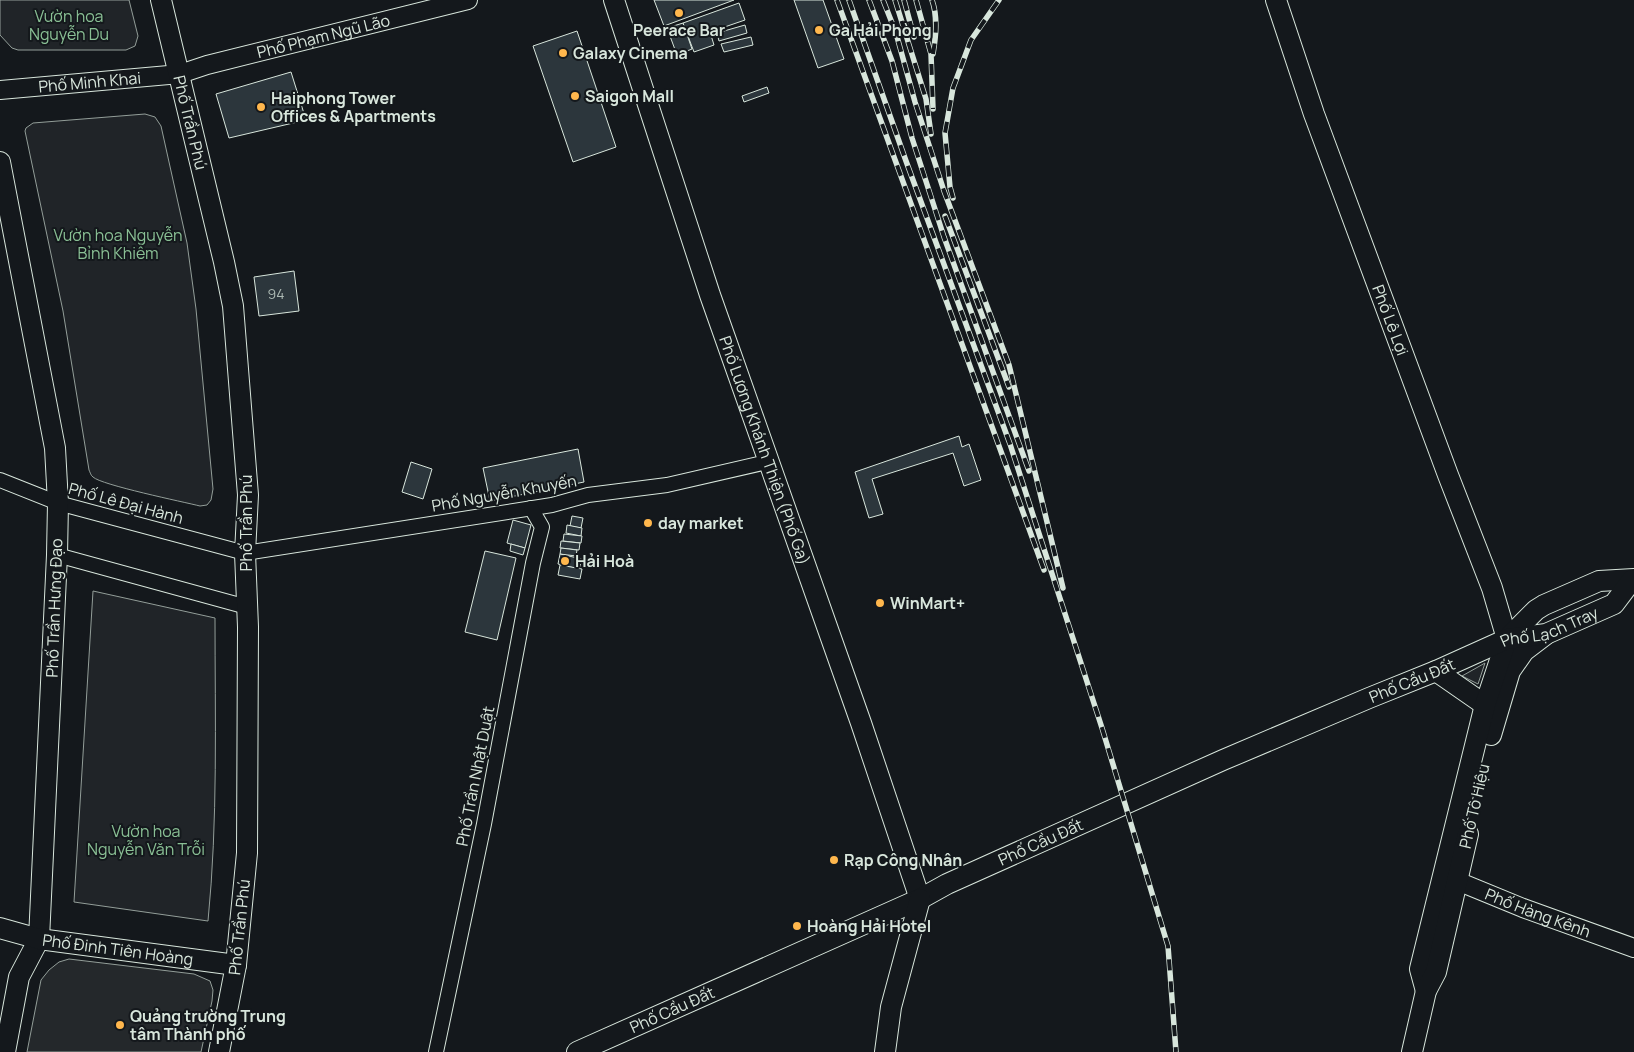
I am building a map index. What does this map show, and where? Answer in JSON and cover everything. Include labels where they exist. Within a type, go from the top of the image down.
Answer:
[{"type":"main road","name":"Phố Trần Phú","points":[[161,0],[180,74],[233,306],[248,495],[245,553],[247,607],[247,852],[236,965],[219,1052]]},
{"type":"main road","name":"Phố Lương Khánh Thiện (Phố Ga)","points":[[614,0],[710,295],[767,462],[861,723],[920,899]]},
{"type":"main road","name":"Phố Lê Lợi","points":[[1276,0],[1314,114],[1492,588],[1507,639]]},
{"type":"main road","name":"Phố Trần Hưng Đạo","points":[[0,162],[55,448],[58,503],[39,939],[19,976],[5,1052]]},
{"type":"main road","name":"Phố Lạch Tray","points":[[1507,639],[1536,610],[1544,605],[1599,580],[1633,580]]},
{"type":"main road","name":"Phố Lạch Tray","points":[[1507,639],[1546,634],[1614,604],[1633,580]]},
{"type":"main road","name":"Phố Tô Hiệu","points":[[1491,710],[1510,671],[1524,651],[1546,634]]},
{"type":"main road","name":"Phố Cầu Đất","points":[[577,1052],[920,899],[947,884],[1222,760],[1436,672],[1507,639]]},
{"type":"main road","name":"Phố Tô Hiệu","points":[[1412,1052],[1426,990],[1436,972],[1450,878],[1489,740],[1491,710],[1507,639]]},
{"type":"main road","points":[[1436,672],[1491,710]]},
{"type":"main road","points":[[885,1052],[891,1007],[920,899]]},
{"type":"main road","name":"Phố Đinh Tiên Hoàng","points":[[0,928],[39,939],[236,965]]},
{"type":"street","name":"Phố Phạm Ngũ Lão","points":[[180,74],[207,65],[468,0]]},
{"type":"street","name":"Phố Minh Khai","points":[[0,90],[180,74]]},
{"type":"street","name":"Phố Nguyễn Khuyến","points":[[245,553],[552,505],[588,496],[667,484],[767,462]]},
{"type":"street","name":"Phố Lê Đại Hành","points":[[0,480],[58,503],[245,553]]},
{"type":"street","name":"Phố Trần Nhật Duật","points":[[436,1052],[484,824],[528,591],[542,527],[552,505]]},
{"type":"street","points":[[531,508],[542,527]]},
{"type":"street","points":[[57,555],[247,607]]},
{"type":"street","name":"Phố Hàng Kênh","points":[[1450,878],[1634,948]]},
{"type":"green space","name":"Vườn hoa Nguyễn Du","points":[[0,0],[129,0],[138,36],[135,46],[126,50],[18,50],[12,48],[0,35]]},
{"type":"green space","name":"Vườn hoa Nguyễn Bỉnh Khiêm","points":[[145,114],[155,117],[161,126],[187,243],[196,309],[213,489],[211,500],[207,505],[200,506],[126,489],[99,480],[92,476],[89,470],[63,311],[25,131],[33,123]]},
{"type":"green space","name":"Vườn hoa Nguyễn Văn Trỗi","points":[[93,591],[215,618],[215,807],[208,921],[74,902]]},
{"type":"green space","points":[[1485,663],[1478,684],[1462,676]]},
{"type":"shaded area","name":"Quảng trường Trung tâm Thành phố","points":[[69,959],[194,974],[210,981],[213,990],[212,1001],[201,1052],[27,1052],[41,980],[59,962]]},
{"type":"building","name":"Peerace Bar","points":[[654,0],[734,0],[664,26]]},
{"type":"building","name":"Ga Hải Phòng","points":[[794,0],[823,0],[844,59],[818,68]]},
{"type":"building","points":[[739,3],[745,20],[710,32],[714,45],[694,52],[683,23]]},
{"type":"building","points":[[683,23],[692,49],[677,55],[667,28]]},
{"type":"building","points":[[745,25],[747,33],[719,41],[717,33]]},
{"type":"building","name":"Saigon Mall","points":[[577,31],[616,147],[573,162],[533,46]]},
{"type":"building","points":[[751,37],[753,45],[724,52],[721,44]]},
{"type":"building","name":"Haiphong Tower Offices & Apartments","points":[[291,72],[306,120],[229,138],[216,94]]},
{"type":"building","points":[[767,87],[769,93],[744,102],[742,96]]},
{"type":"building","points":[[294,271],[299,311],[259,316],[254,277]]},
{"type":"building","points":[[959,436],[962,447],[969,444],[981,480],[964,486],[953,453],[872,479],[883,514],[869,518],[855,472]]},
{"type":"building","points":[[578,449],[584,482],[490,501],[483,468]]},
{"type":"building","points":[[411,462],[432,469],[423,499],[402,492]]},
{"type":"building","points":[[572,516],[583,518],[581,528],[570,526]]},
{"type":"building","points":[[513,520],[531,525],[525,548],[507,543]]},
{"type":"building","points":[[567,525],[582,528],[581,536],[566,533]]},
{"type":"building","points":[[564,534],[582,536],[581,543],[563,541]]},
{"type":"building","points":[[561,541],[580,543],[579,550],[560,548]]},
{"type":"building","points":[[511,544],[525,548],[523,555],[510,551]]},
{"type":"building","points":[[561,548],[577,550],[576,556],[560,554]]},
{"type":"building","points":[[485,551],[516,558],[497,640],[465,632]]},
{"type":"building","points":[[560,554],[582,559],[579,569],[558,564]]},
{"type":"building","points":[[560,565],[582,569],[580,579],[558,575]]},
{"type":"railway","points":[[837,0],[1044,570]]},
{"type":"railway","points":[[849,0],[1010,444],[1102,728],[1168,946],[1176,1052]]},
{"type":"railway","points":[[869,0],[892,61],[912,138],[944,237],[1029,471]]},
{"type":"railway","points":[[883,0],[896,33],[915,102],[944,191],[1009,365],[1063,588]]},
{"type":"railway","points":[[895,0],[926,99],[931,134]]},
{"type":"railway","points":[[904,0],[914,37]]},
{"type":"railway","points":[[916,0],[931,54],[933,109]]},
{"type":"railway","points":[[932,0],[936,27],[933,54]]},
{"type":"railway","points":[[953,198],[950,187],[945,133],[953,88],[971,40],[999,0]]},
{"type":"railway","points":[[945,216],[1009,387]]},
{"type":"place","name":"Peerace Bar","points":[[679,13]]},
{"type":"place","name":"Ga Hải Phòng","points":[[819,30]]},
{"type":"place","name":"Galaxy Cinema","points":[[563,53]]},
{"type":"place","name":"Saigon Mall","points":[[575,96]]},
{"type":"place","name":"Haiphong Tower Offices & Apartments","points":[[261,107]]},
{"type":"place","name":"day market","points":[[648,523]]},
{"type":"place","name":"Hải Hoà","points":[[565,561]]},
{"type":"place","name":"WinMart+","points":[[880,603]]},
{"type":"place","name":"Rạp Công Nhân","points":[[834,860]]},
{"type":"place","name":"Hoàng Hải Hotel","points":[[797,926]]},
{"type":"place","name":"Quảng trường Trung tâm Thành phố","points":[[120,1025]]}]
